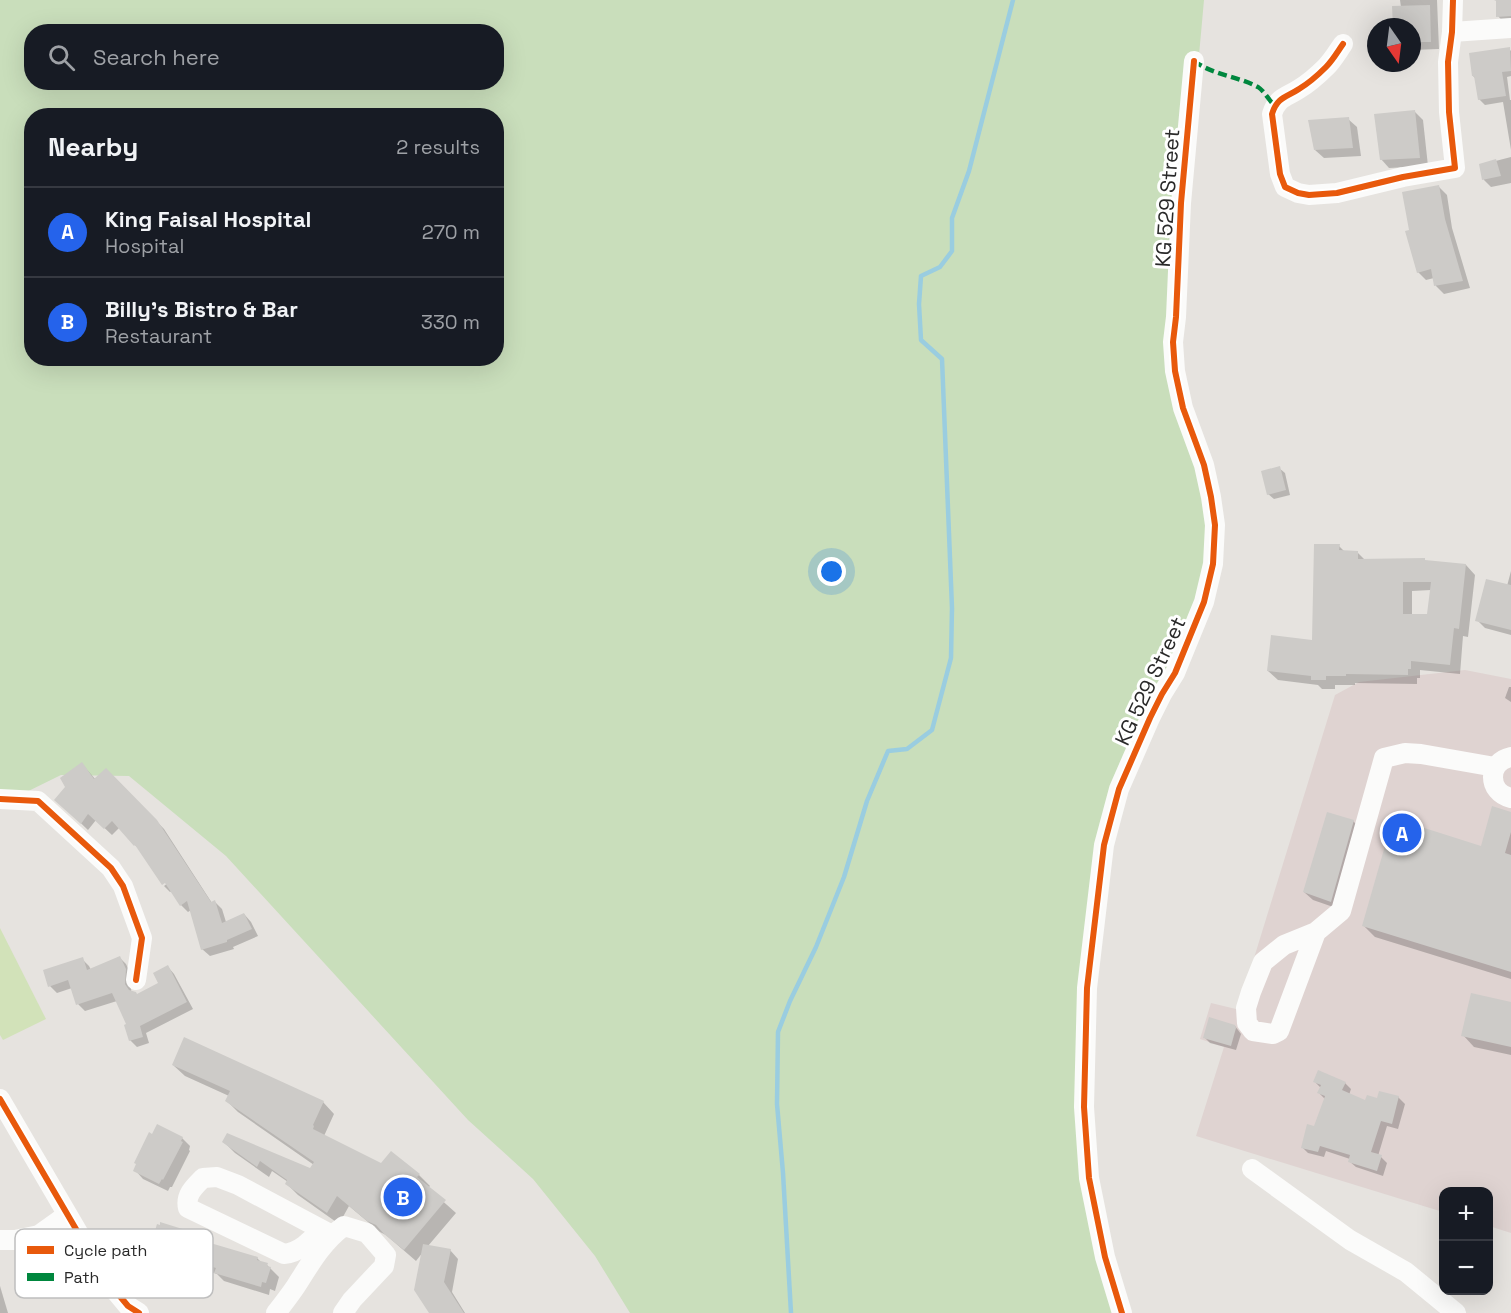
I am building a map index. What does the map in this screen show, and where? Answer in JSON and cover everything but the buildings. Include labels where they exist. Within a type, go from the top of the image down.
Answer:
[{"type":"street","points":[[1343,44],[1327,67],[1274,105],[1272,114],[1280,174],[1285,187],[1298,194],[1337,193],[1403,177],[1455,168],[1448,62],[1453,0]]},
{"type":"street","points":[[1452,32],[1511,28]]},
{"type":"street","name":"KG 529 Street","points":[[1122,1313],[1104,1257],[1089,1179],[1084,1107],[1086,988],[1104,845],[1119,789],[1158,702],[1175,673],[1204,602],[1213,564],[1215,525],[1211,497],[1204,465],[1183,408],[1175,371],[1173,342],[1181,203],[1194,61]]},
{"type":"street","points":[[1316,932],[1280,1031],[1273,1034],[1252,1031],[1247,1023],[1246,1008],[1263,962],[1284,945],[1316,932],[1341,911],[1384,758],[1405,753],[1503,762]]},
{"type":"street","points":[[1503,762],[1493,774],[1493,781],[1500,793],[1511,798]]},
{"type":"street","points":[[0,799],[38,801],[111,868],[123,886],[142,938],[136,980]]},
{"type":"street","points":[[0,1099],[75,1229]]},
{"type":"street","points":[[1252,1169],[1350,1240],[1406,1272],[1456,1313]]},
{"type":"street","points":[[326,1232],[238,1185],[217,1177],[202,1178],[191,1190],[187,1201],[188,1208],[284,1254],[293,1253],[312,1239],[344,1226],[367,1233],[386,1255],[384,1266],[343,1313]]},
{"type":"street","points":[[47,1229],[67,1215]]},
{"type":"street","points":[[276,1313],[296,1286],[326,1232]]},
{"type":"street","points":[[122,1298],[132,1311]]},
{"type":"shaded area","points":[[1465,670],[1511,679],[1511,1233],[1493,1227],[1493,1187],[1439,1187],[1439,1211],[1196,1136],[1224,1047],[1200,1039],[1211,1003],[1236,1009],[1250,971],[1335,695],[1359,682]]},
{"type":"green space","points":[[0,0],[1204,0],[1184,221],[1182,358],[1212,537],[1193,626],[1124,788],[1098,884],[1079,1134],[1115,1313],[630,1313],[595,1256],[533,1179],[468,1120],[226,856],[129,776],[61,775],[0,805]]},
{"type":"green space","points":[[0,928],[46,1019],[3,1040],[0,1035]]},
{"type":"waterway","points":[[791,1313],[777,1104],[778,1032],[844,877],[867,801],[888,751],[907,749],[932,730],[951,658],[952,608],[942,359],[921,340],[919,304],[921,276],[940,267],[952,251],[952,218],[969,171],[1013,0]]},
{"type":"marked path","points":[[1194,61],[1201,66],[1258,87],[1274,105]]},
{"type":"cycle path","points":[[1343,44],[1320,73],[1303,87],[1283,98],[1274,108],[1272,114],[1280,174],[1285,187],[1309,195],[1337,193],[1403,177],[1455,168],[1449,112],[1448,62],[1453,0]]},
{"type":"cycle path","points":[[1122,1313],[1105,1257],[1089,1178],[1084,1107],[1087,988],[1104,845],[1119,789],[1150,718],[1175,673],[1204,602],[1213,564],[1215,525],[1211,497],[1204,465],[1183,408],[1175,371],[1173,342],[1181,203],[1194,61]]},
{"type":"cycle path","points":[[0,799],[38,801],[111,868],[123,886],[142,938],[136,980]]},
{"type":"cycle path","points":[[0,1099],[76,1229]]},
{"type":"cycle path","points":[[121,1298],[128,1306],[139,1313]]},
{"type":"place","name":"King Faisal Hospital","points":[[1402,833]]},
{"type":"place","name":"Billy's Bistro & Bar","points":[[403,1197]]}]
